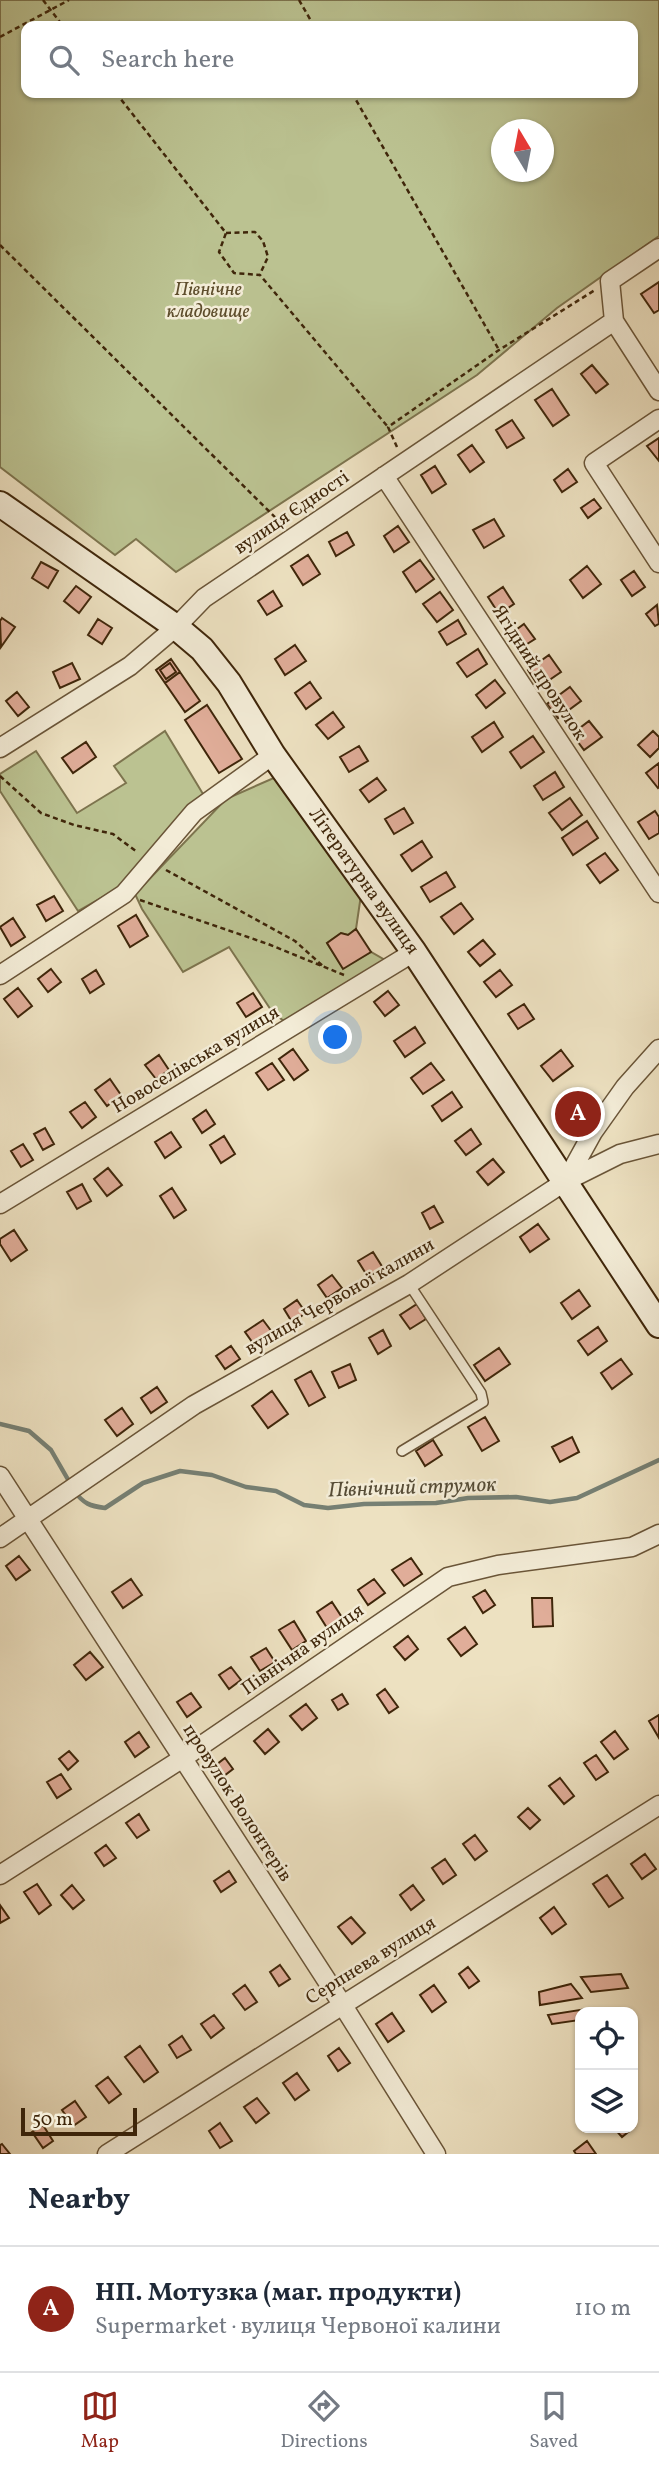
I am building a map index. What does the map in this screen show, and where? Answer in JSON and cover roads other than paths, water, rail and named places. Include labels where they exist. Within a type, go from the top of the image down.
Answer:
[{"type":"street","points":[[659,248],[610,281],[614,321],[659,391]]},
{"type":"street","name":"вулиця Єдності","points":[[0,748],[130,666],[176,627],[204,598],[614,321]]},
{"type":"street","points":[[659,419],[594,463],[659,563]]},
{"type":"street","name":"Ягідний провулок","points":[[384,476],[659,893]]},
{"type":"street","name":"Літературна вулиця","points":[[0,505],[176,627],[202,649],[229,683],[273,755],[414,952],[659,1325]]},
{"type":"street","points":[[0,975],[124,894],[194,812],[273,755]]},
{"type":"street","name":"Новоселівська вулиця","points":[[0,1204],[414,952]]},
{"type":"street","name":"вулиця Червоної калини","points":[[0,1538],[194,1405],[409,1283],[566,1181],[593,1132],[625,1087],[659,1049]]},
{"type":"street","points":[[566,1181],[620,1154],[659,1144]]},
{"type":"street","name":"провулок Волонтерів","points":[[0,1476],[436,2154]]},
{"type":"street","name":"Північна вулиця","points":[[0,1875],[183,1758],[448,1577],[498,1565],[632,1547],[659,1534]]},
{"type":"street","name":"Серпнева вулиця","points":[[107,2154],[659,1805]]},
{"type":"lane","points":[[402,1451],[483,1402],[481,1393],[409,1283]]},
{"type":"waterway","name":"Північний струмок","points":[[0,1424],[29,1431],[51,1450],[70,1483]]},
{"type":"waterway","name":"Північний струмок","points":[[74,1491],[88,1504],[105,1508],[143,1483],[180,1471],[212,1475],[246,1487],[276,1491],[304,1505],[328,1508],[364,1504],[436,1503],[468,1498],[516,1497],[550,1502],[577,1498],[659,1460]]},
{"type":"place","name":"НП. Мотузка (маг. продукти)","points":[[578,1114]]},
{"type":"park label","name":"Північне кладовище","points":[[208,301]]}]
